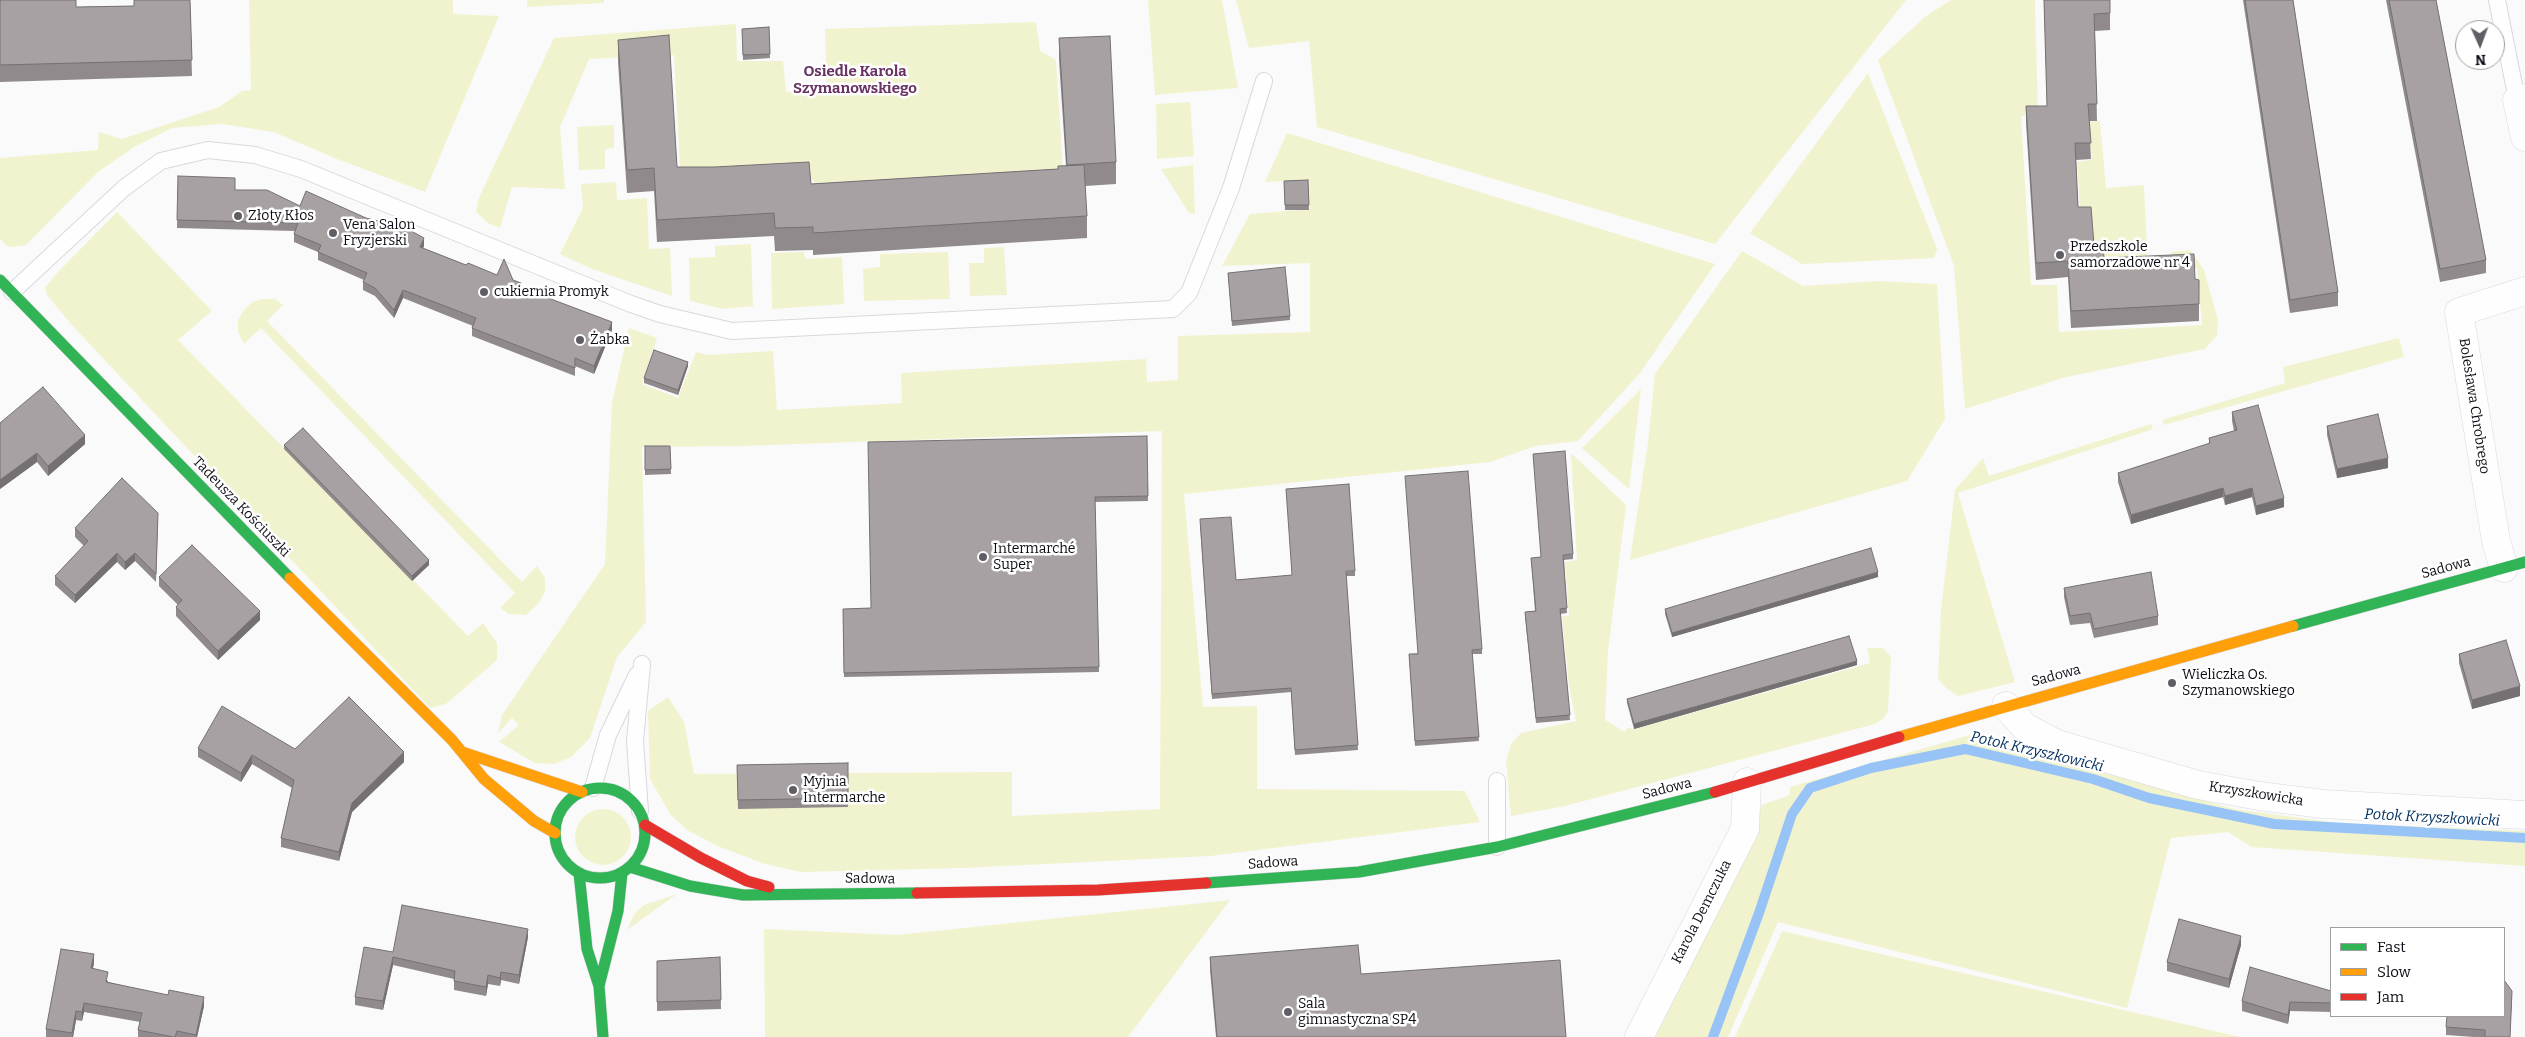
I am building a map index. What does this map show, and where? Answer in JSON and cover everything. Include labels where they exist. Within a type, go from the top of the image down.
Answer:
[{"type":"street","points":[[2521,99],[2525,138]]},
{"type":"street","name":"Tadeusza Kościuszki","points":[[6,286],[301,590],[462,752],[484,779],[534,821],[555,832]]},
{"type":"street","name":"Bolesława Chrobrego","points":[[2515,565],[2496,541],[2459,312],[2525,291]]},
{"type":"street","name":"Sadowa","points":[[626,870],[690,886],[734,894],[902,895],[1098,890],[1359,872],[1497,847],[1747,782],[2006,706],[2515,565]]},
{"type":"street","name":"Krzyszkowicka","points":[[2006,706],[2025,727],[2057,744],[2198,785],[2259,796],[2323,804],[2525,815]]},
{"type":"street","name":"Tadeusza Kościuszki","points":[[462,752],[587,790]]},
{"type":"street","name":"Karola Demczuka","points":[[1639,1037],[1745,829],[1747,782]]},
{"type":"street","points":[[606,788],[620,792],[631,800],[642,818],[645,840],[640,855],[626,870],[600,878],[579,872],[562,856],[555,832],[557,820],[563,808],[587,790],[606,788]]},
{"type":"street","name":"Sadowa","points":[[642,818],[701,858],[747,881],[792,893]]},
{"type":"street","points":[[599,986],[607,961],[626,870]]},
{"type":"street","points":[[579,872],[587,949],[599,986],[603,1037]]},
{"type":"lane","points":[[2497,0],[2521,99]]},
{"type":"lane","points":[[6,286],[124,188],[161,161],[208,150],[255,155],[301,170],[631,304],[660,314],[732,331],[1173,309],[1190,293],[1230,188],[1264,81]]},
{"type":"lane","points":[[587,790],[608,735],[642,664],[635,741],[642,818]]},
{"type":"lane","points":[[1497,781],[1497,847]]},
{"type":"green space","points":[[249,0],[453,0],[453,14],[499,16],[425,192],[337,159],[274,132],[222,124],[172,128],[134,147],[98,172],[26,245],[8,247],[0,239],[0,158],[98,150],[99,132],[122,139],[219,107],[242,91],[251,90]]},
{"type":"green space","points":[[527,0],[604,0],[604,3],[527,7]]},
{"type":"green space","points":[[1148,0],[1222,0],[1238,88],[1155,95]]},
{"type":"green space","points":[[1236,0],[1906,0],[1715,244],[1317,127],[1309,41],[1249,48]]},
{"type":"green space","points":[[1951,0],[2035,0],[2038,114],[2021,116],[2031,285],[2057,285],[2059,332],[2202,325],[2197,268],[2171,270],[2171,252],[2190,250],[2204,270],[2218,320],[2217,335],[2205,349],[2066,377],[1965,409],[1954,266],[1878,60],[1926,16]]},
{"type":"green space","points":[[1036,22],[1040,51],[1056,60],[1064,186],[815,198],[814,180],[681,185],[674,55],[589,59],[560,127],[565,189],[512,187],[500,228],[488,223],[476,212],[478,200],[554,38],[736,24],[737,61],[783,61],[786,92],[827,89],[825,29]]},
{"type":"green space","points":[[1868,73],[1937,249],[1934,258],[1802,264],[1750,233]]},
{"type":"green space","points":[[1190,102],[1194,156],[1157,159],[1156,104]]},
{"type":"green space","points":[[2100,121],[2106,188],[2144,185],[2148,270],[2106,272],[2079,238],[2094,238],[2093,222],[2081,222],[2077,162],[2092,160],[2091,147],[2076,146],[2076,123]]},
{"type":"green space","points":[[614,125],[614,148],[605,149],[605,169],[579,170],[577,127]]},
{"type":"green space","points":[[1287,133],[1715,264],[1640,373],[1578,441],[1536,446],[1490,462],[1184,494],[1203,707],[1257,706],[1257,789],[1465,791],[1480,822],[1210,856],[963,868],[801,872],[765,864],[720,847],[687,830],[670,814],[650,779],[648,711],[668,697],[684,722],[694,774],[1012,772],[1012,816],[1160,809],[1162,431],[743,446],[642,447],[646,622],[617,657],[590,738],[571,757],[554,764],[535,763],[499,742],[519,725],[512,718],[498,733],[502,715],[605,564],[612,403],[629,328],[657,338],[642,384],[678,398],[696,352],[708,355],[773,351],[777,410],[902,403],[901,373],[1146,359],[1147,382],[1178,380],[1178,336],[1310,332],[1310,263],[1222,266],[1250,214],[1310,209],[1309,180],[1265,182]]},
{"type":"green space","points":[[1193,165],[1195,214],[1189,213],[1161,169]]},
{"type":"green space","points":[[616,182],[617,200],[647,198],[649,249],[670,248],[672,296],[592,269],[560,254],[583,208],[581,184]]},
{"type":"green space","points":[[117,212],[212,311],[178,340],[468,636],[483,623],[497,643],[497,660],[446,704],[430,708],[71,324],[47,295],[45,288],[56,274]]},
{"type":"green space","points":[[751,244],[753,306],[723,309],[690,301],[689,258],[715,257],[715,246]]},
{"type":"green space","points":[[1004,247],[1007,295],[970,296],[969,263],[984,263],[984,248]]},
{"type":"green space","points":[[1742,251],[1803,286],[1878,281],[1937,284],[1945,419],[1907,481],[1630,560],[1648,442],[1655,374]]},
{"type":"green space","points":[[804,252],[805,259],[842,257],[844,304],[772,309],[771,253]]},
{"type":"green space","points":[[948,252],[950,299],[864,301],[863,269],[880,267],[880,254]]},
{"type":"green space","points":[[262,299],[275,299],[283,305],[267,321],[522,582],[537,566],[545,578],[545,592],[538,604],[526,615],[509,614],[500,608],[515,593],[261,328],[244,344],[238,332],[238,320],[243,311],[252,302]]},
{"type":"green space","points":[[2399,338],[2404,357],[2164,425],[2162,420],[2285,383],[2283,367]]},
{"type":"green space","points":[[1641,389],[1629,489],[1582,448]]},
{"type":"green space","points":[[2151,424],[2153,429],[1958,493],[2015,682],[1958,696],[1946,688],[1938,679],[1941,610],[1955,490],[1983,458],[1989,476]]},
{"type":"green space","points":[[1571,453],[1626,505],[1608,652],[1605,720],[1625,732],[1627,728],[1635,729],[1870,663],[1867,648],[1883,648],[1891,657],[1888,711],[1884,718],[1875,724],[1565,806],[1511,816],[1506,761],[1511,744],[1521,733],[1576,721],[1569,686],[1562,616],[1569,616],[1565,562],[1577,560]]},
{"type":"green space","points":[[1970,735],[2234,809],[2338,823],[2525,831],[2525,866],[2252,847],[2228,832],[2171,838],[2127,1008],[1778,922],[1728,1037],[1648,1037],[1744,847],[1762,805],[1790,795],[1790,787]]},
{"type":"green space","points":[[603,809],[614,811],[623,817],[629,826],[631,837],[629,848],[623,857],[614,863],[603,865],[592,863],[583,857],[577,848],[575,837],[577,826],[583,817],[592,811]]},
{"type":"green space","points":[[677,894],[627,930],[635,913],[644,905]]},
{"type":"green space","points":[[1230,900],[1128,1037],[765,1037],[764,929],[897,935]]},
{"type":"green space","points":[[1782,931],[1786,932],[2240,1037],[1735,1037]]},
{"type":"building","points":[[0,0],[76,0],[76,7],[134,6],[134,0],[190,0],[192,60],[0,65]]},
{"type":"building","points":[[2044,0],[2110,0],[2110,13],[2094,14],[2097,104],[2088,104],[2091,143],[2075,143],[2078,207],[2091,207],[2094,244],[2103,244],[2104,258],[2194,254],[2195,279],[2199,280],[2199,304],[2071,311],[2068,261],[2036,263],[2026,106],[2047,106]]},
{"type":"building","points":[[2245,0],[2293,0],[2338,292],[2290,300]]},
{"type":"building","points":[[2389,0],[2436,0],[2486,260],[2440,269]]},
{"type":"building","points":[[769,27],[770,54],[743,55],[742,29]]},
{"type":"building","points":[[669,35],[677,167],[809,162],[811,184],[1058,169],[1058,166],[1084,165],[1087,216],[813,233],[813,227],[775,228],[774,213],[657,220],[654,168],[627,170],[618,40]]},
{"type":"building","points":[[1110,36],[1116,162],[1067,165],[1059,38]]},
{"type":"building","points":[[178,176],[235,178],[235,190],[267,190],[300,206],[306,191],[366,218],[404,227],[424,238],[420,247],[466,265],[468,263],[497,275],[504,259],[513,280],[521,283],[519,287],[612,322],[594,366],[575,358],[575,368],[472,328],[476,318],[403,290],[394,310],[375,288],[363,282],[367,273],[318,252],[321,245],[294,234],[298,223],[177,220]]},
{"type":"building","points":[[1308,180],[1309,205],[1285,205],[1284,181]]},
{"type":"building","points":[[1285,267],[1290,316],[1232,321],[1228,273]]},
{"type":"building","points":[[654,350],[688,362],[678,390],[644,378]]},
{"type":"building","points":[[43,387],[85,435],[48,466],[37,453],[0,480],[0,423]]},
{"type":"building","points":[[2258,405],[2284,498],[2256,506],[2252,488],[2225,496],[2223,488],[2131,515],[2118,473],[2210,443],[2209,438],[2237,430],[2232,412]]},
{"type":"building","points":[[2378,414],[2388,458],[2337,469],[2327,426]]},
{"type":"building","points":[[303,428],[429,560],[412,576],[284,445]]},
{"type":"building","name":"Intermarché Super","points":[[1147,436],[1148,496],[1095,497],[1099,667],[844,673],[843,609],[871,608],[868,442]]},
{"type":"building","points":[[645,446],[670,446],[671,469],[645,470]]},
{"type":"building","points":[[1565,451],[1573,554],[1563,555],[1567,608],[1560,609],[1570,715],[1536,718],[1525,612],[1536,611],[1531,558],[1541,557],[1533,454]]},
{"type":"building","points":[[1468,471],[1482,649],[1472,650],[1479,737],[1415,741],[1409,654],[1418,654],[1405,476]]},
{"type":"building","points":[[122,478],[158,513],[156,574],[135,553],[125,562],[117,553],[75,595],[55,576],[88,541],[75,528]]},
{"type":"building","points":[[1349,484],[1355,571],[1346,571],[1358,745],[1295,750],[1291,688],[1212,694],[1200,519],[1231,517],[1236,580],[1292,575],[1286,489]]},
{"type":"building","points":[[192,545],[260,611],[218,651],[176,607],[182,600],[159,577]]},
{"type":"building","points":[[1871,548],[1878,572],[1672,633],[1665,609]]},
{"type":"building","points":[[2151,572],[2158,616],[2094,629],[2090,613],[2070,616],[2064,588]]},
{"type":"building","points":[[1849,636],[1857,661],[1634,724],[1627,699]]},
{"type":"building","points":[[2506,640],[2520,686],[2472,700],[2459,654]]},
{"type":"building","points":[[349,697],[404,752],[352,803],[339,852],[281,838],[294,780],[252,755],[241,773],[198,748],[222,706],[295,749]]},
{"type":"building","name":"Myjnia Intermarche","points":[[848,763],[848,798],[738,800],[737,765]]},
{"type":"building","points":[[402,905],[528,929],[519,975],[501,972],[500,978],[488,975],[486,987],[454,981],[455,971],[393,957],[383,1001],[355,997],[364,947],[393,952]]},
{"type":"building","points":[[2179,919],[2241,936],[2229,979],[2167,962]]},
{"type":"building","points":[[1358,945],[1361,974],[1560,960],[1566,1037],[1217,1037],[1210,957]]},
{"type":"building","points":[[61,949],[94,954],[91,968],[108,972],[106,982],[168,995],[169,990],[204,997],[196,1035],[177,1031],[175,1037],[173,1037],[138,1030],[142,1013],[84,1003],[82,1012],[76,1011],[72,1033],[46,1029]]},
{"type":"building","points":[[720,957],[721,1000],[657,1002],[657,961]]},
{"type":"building","points":[[2250,967],[2330,991],[2330,1003],[2290,1002],[2288,1015],[2242,1001]]},
{"type":"building","points":[[2505,981],[2512,991],[2510,1037],[2485,1037],[2485,1030],[2446,1027],[2447,1017],[2505,1017]]},
{"type":"waterway","name":"Potok Krzyszkowicki","points":[[1713,1037],[1759,913],[1792,814],[1810,788],[1871,768],[1965,749],[2093,779],[2149,798],[2274,824],[2525,838]]},
{"type":"traffic: fast","points":[[0,280],[290,578]]},
{"type":"traffic: fast","points":[[2293,626],[2525,562]]},
{"type":"traffic: fast","points":[[600,788],[617,792],[632,801],[641,816],[645,833],[641,850],[632,865],[617,874],[600,878],[583,874],[568,865],[559,850],[555,833],[559,816],[568,801],[583,792],[600,788]]},
{"type":"traffic: fast","points":[[1206,883],[1359,872],[1497,847],[1715,792]]},
{"type":"traffic: fast","points":[[630,867],[690,886],[743,895],[917,893]]},
{"type":"traffic: fast","points":[[579,873],[587,949],[599,986],[603,1037]]},
{"type":"traffic: fast","points":[[599,986],[618,911],[622,873]]},
{"type":"traffic: slow","points":[[290,578],[452,740],[484,779],[534,821],[555,833]]},
{"type":"traffic: slow","points":[[1899,737],[2293,626]]},
{"type":"traffic: slow","points":[[462,752],[582,792]]},
{"type":"traffic: jam","points":[[1715,792],[1899,737]]},
{"type":"traffic: jam","points":[[645,825],[701,858],[747,881],[769,887]]},
{"type":"traffic: jam","points":[[917,893],[1098,890],[1206,883]]},
{"type":"place","name":"Złoty Kłos","points":[[238,216]]},
{"type":"place","name":"Vena Salon Fryzjerski","points":[[333,233]]},
{"type":"place","name":"Przedszkole samorzadowe nr 4","points":[[2060,255]]},
{"type":"place","name":"cukiernia Promyk","points":[[484,292]]},
{"type":"place","name":"Żabka","points":[[580,340]]},
{"type":"place","name":"Intermarché Super","points":[[983,557]]},
{"type":"place","name":"Wieliczka Os. Szymanowskiego","points":[[2172,683]]},
{"type":"place","name":"Myjnia Intermarche","points":[[793,790]]},
{"type":"place","name":"Sala gimnastyczna SP4","points":[[1288,1012]]},
{"type":"district","name":"Osiedle Karola Szymanowskiego","points":[[855,80]]}]
